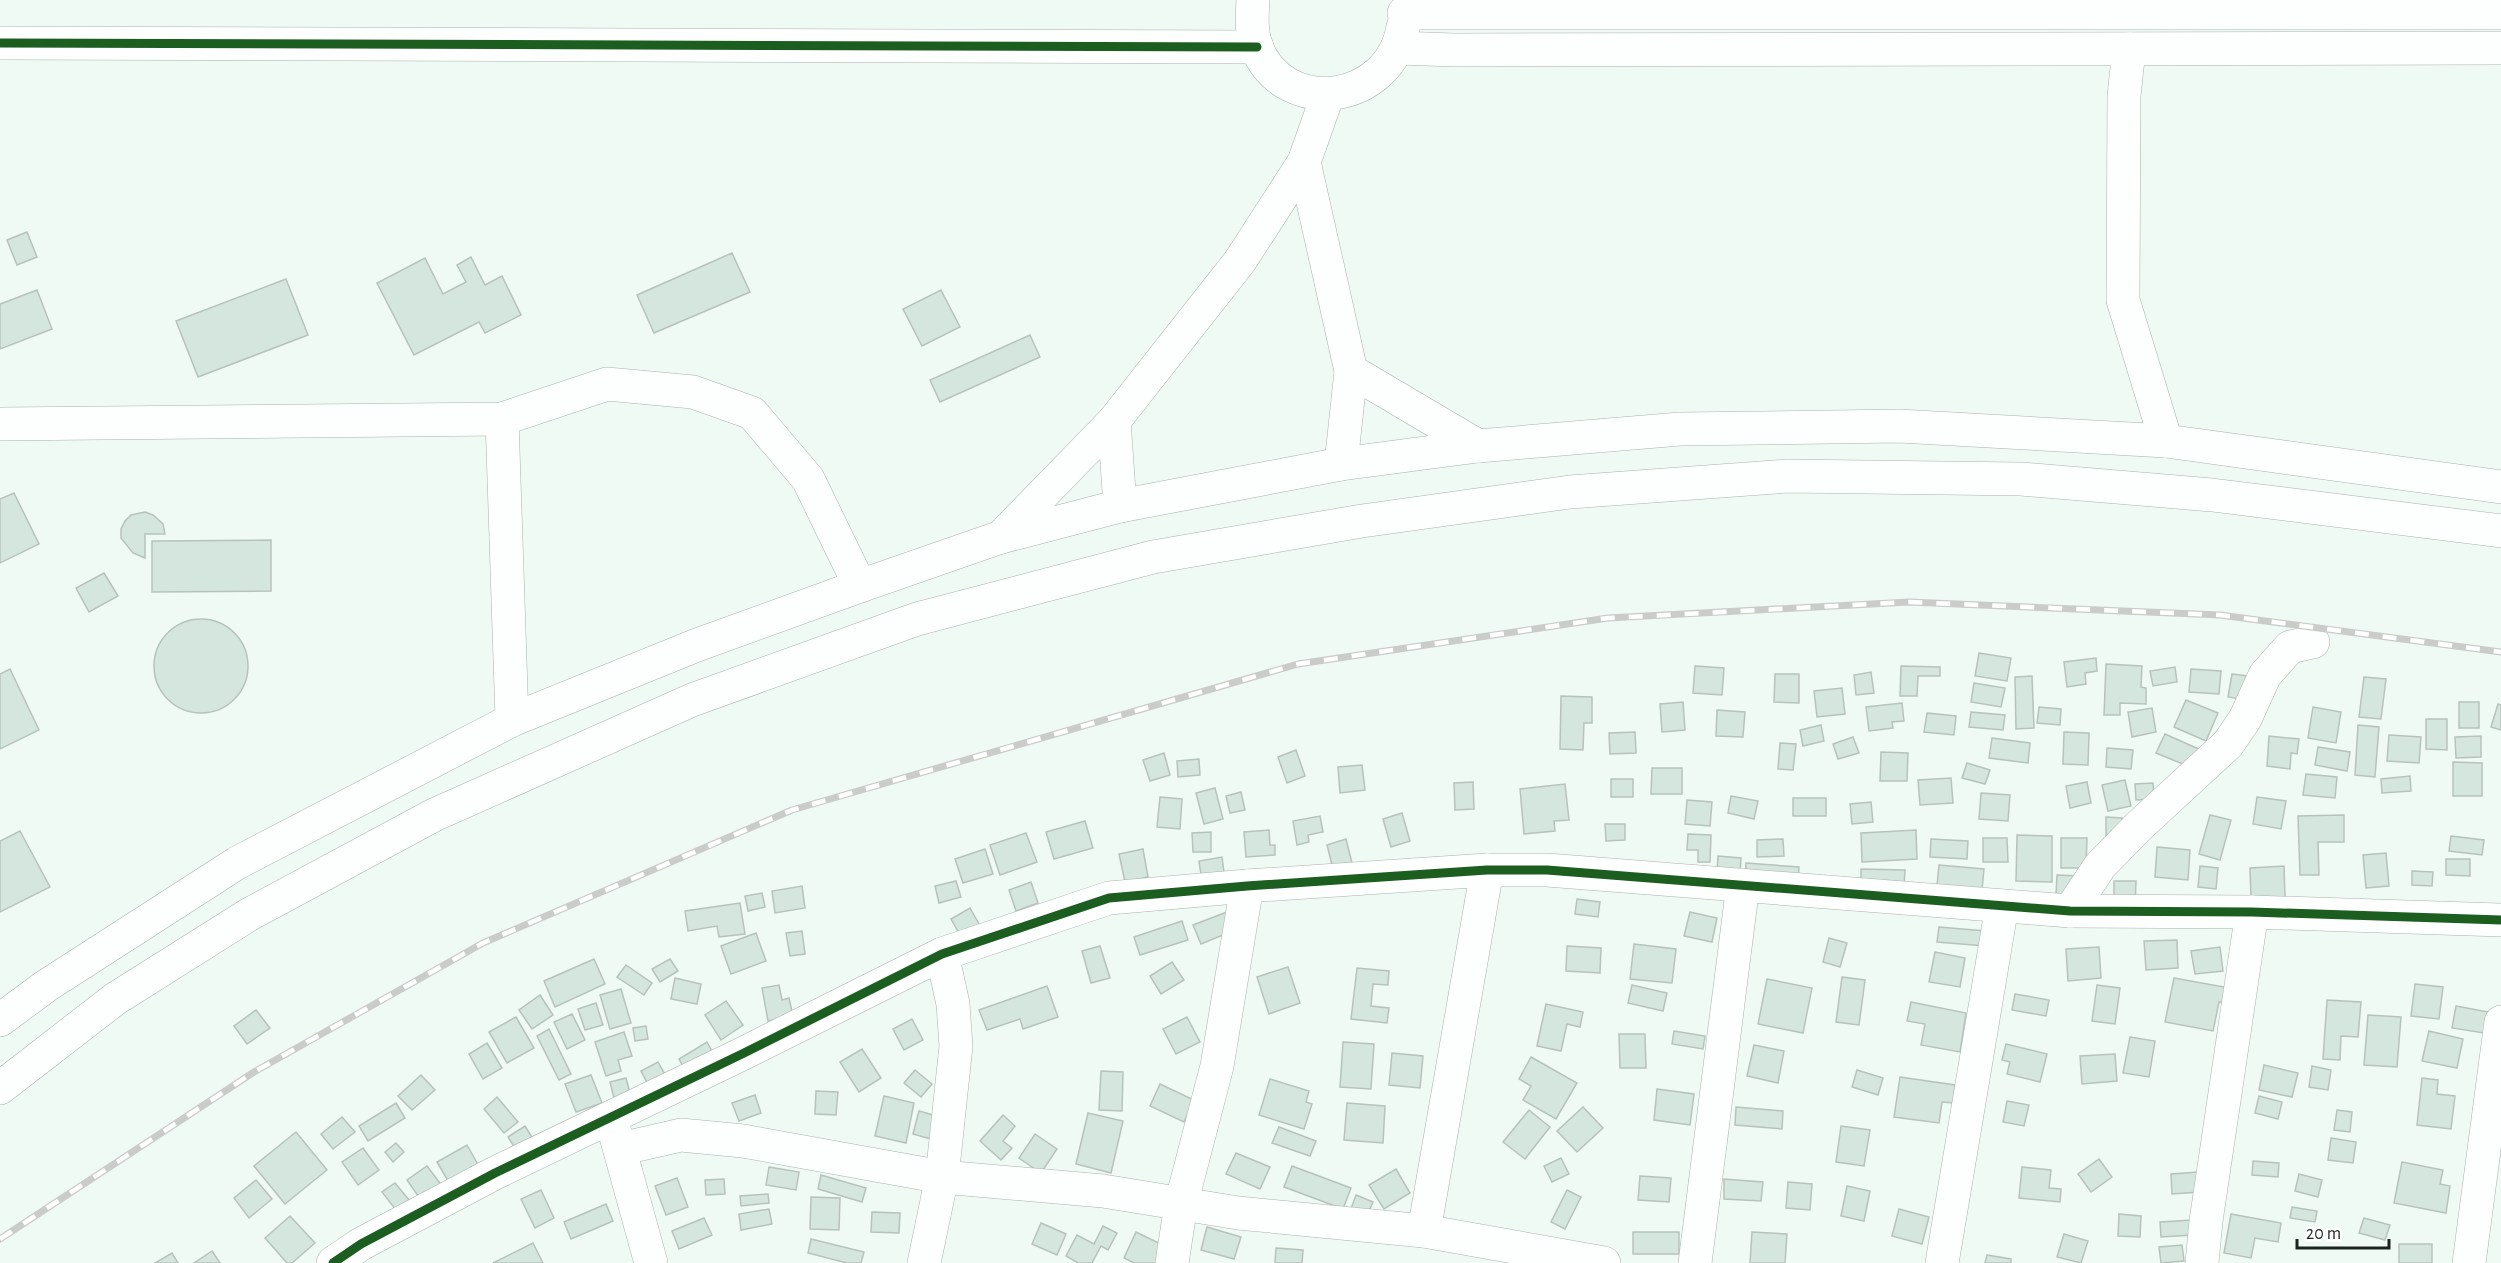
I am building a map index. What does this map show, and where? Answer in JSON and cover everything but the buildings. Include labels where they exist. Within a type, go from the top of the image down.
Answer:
[{"type":"main road","points":[[1253,0],[1251,24],[1257,47],[1269,66],[1285,81],[1305,91],[1328,94],[1350,91],[1371,81],[1387,65],[1397,48],[1403,30],[1402,7],[2501,13]]},
{"type":"main road","points":[[0,44],[1257,47]]},
{"type":"main road","points":[[1397,48],[1454,50],[2501,48]]},
{"type":"main road","points":[[2129,49],[2124,96],[2123,300],[2166,441]]},
{"type":"main road","points":[[1001,537],[1114,421],[1240,261],[1304,162],[1328,94]]},
{"type":"main road","points":[[1304,162],[1352,371],[1341,464]]},
{"type":"main road","points":[[1352,371],[1478,446]]},
{"type":"main road","points":[[0,424],[502,419],[607,384],[693,392],[752,412],[807,478],[860,586]]},
{"type":"main road","points":[[502,419],[512,720]]},
{"type":"main road","points":[[1114,421],[1120,506]]},
{"type":"main road","points":[[0,1020],[46,986],[237,863],[512,720],[697,645],[860,586],[1001,537],[1120,506],[1341,464],[1478,446],[1680,429],[1899,426],[2166,441],[2501,487]]},
{"type":"main road","points":[[0,1088],[115,999],[250,914],[434,814],[692,700],[917,619],[1153,557],[1362,521],[1570,492],[1788,476],[2021,478],[2212,495],[2501,531]]},
{"type":"main road","points":[[2070,911],[2100,866],[2138,827],[2228,744],[2245,719],[2265,675],[2290,647],[2313,642]]},
{"type":"main road","points":[[1424,1231],[1487,870]]},
{"type":"main road","points":[[333,1263],[362,1253],[495,1173],[742,1054],[942,954],[1109,898],[1487,870],[1547,870],[2070,911],[2252,912],[2501,920]]},
{"type":"main road","points":[[1695,1263],[1743,885]]},
{"type":"main road","points":[[1172,1263],[1181,1204],[1217,1066],[1247,886]]},
{"type":"main road","points":[[1942,1263],[2002,906]]},
{"type":"main road","points":[[2202,1263],[2206,1221],[2252,912]]},
{"type":"main road","points":[[924,1263],[942,1177],[956,1046],[953,1005],[942,954]]},
{"type":"main road","points":[[2469,1263],[2501,1022]]},
{"type":"main road","points":[[610,1116],[651,1263]]},
{"type":"main road","points":[[620,1149],[681,1136],[722,1139],[835,1156],[942,1177],[1103,1191],[1238,1213],[1424,1231],[1604,1263]]},
{"type":"railway","points":[[0,1239],[254,1072],[483,943],[792,810],[1298,664],[1608,618],[1909,602],[2220,615],[2501,652]]},
{"type":"cycle path","points":[[0,43],[1257,47]]},
{"type":"cycle path","points":[[333,1263],[361,1244],[495,1173],[742,1054],[942,954],[1109,898],[1487,870],[1547,870],[2070,911],[2252,912],[2501,920]]}]
